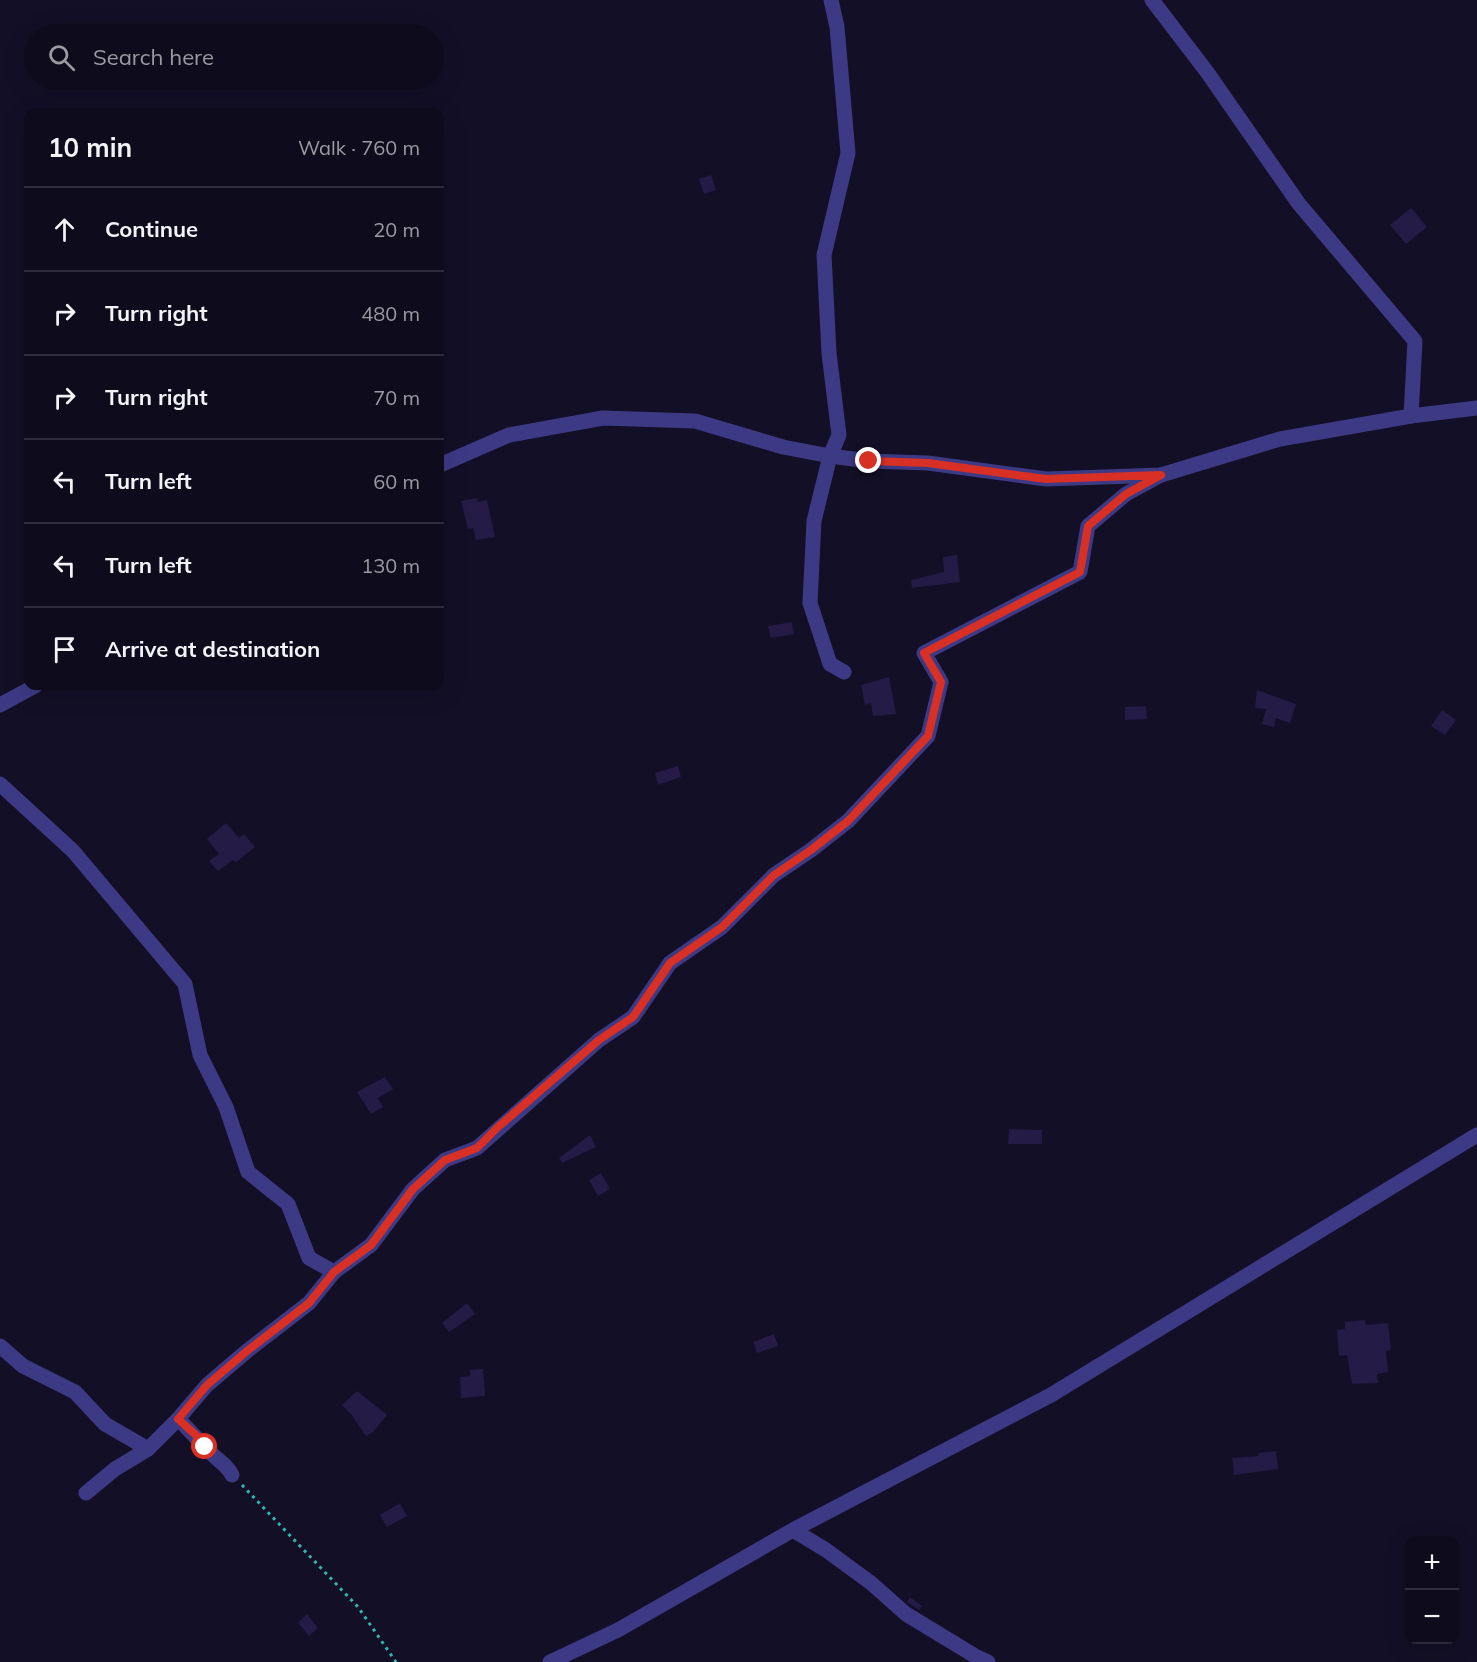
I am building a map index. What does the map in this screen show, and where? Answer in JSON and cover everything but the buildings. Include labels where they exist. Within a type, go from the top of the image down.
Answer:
[{"type":"street","points":[[831,0],[837,27],[848,153],[824,255],[829,352],[839,435],[830,456],[814,521],[810,603],[830,664],[844,672]]},
{"type":"street","points":[[1152,0],[1207,72],[1299,204],[1415,341],[1411,416]]},
{"type":"street","points":[[86,1493],[115,1469],[148,1449],[215,1378],[309,1303],[334,1272],[371,1245],[413,1189],[445,1160],[477,1148],[498,1127],[599,1040],[633,1017],[670,963],[722,927],[774,875],[848,821],[928,736],[941,682],[924,653],[1080,572],[1088,526],[1126,494],[1161,475],[1280,439],[1411,416],[1477,408]]},
{"type":"street","points":[[444,463],[509,435],[603,418],[695,421],[783,447],[869,461],[928,463],[1046,479],[1161,475]]},
{"type":"street","points":[[0,705],[28,690]]},
{"type":"street","points":[[0,784],[73,851],[185,984],[200,1055],[226,1107],[248,1172],[288,1204],[309,1258],[334,1272]]},
{"type":"street","points":[[550,1662],[618,1630],[794,1530],[1051,1395],[1477,1135]]},
{"type":"street","points":[[0,1346],[22,1366],[75,1392],[105,1424],[148,1449]]},
{"type":"street","points":[[178,1419],[215,1457],[227,1465],[232,1475]]},
{"type":"street","points":[[794,1530],[871,1583],[906,1614],[988,1662]]},
{"type":"path","points":[[232,1475],[358,1606],[396,1662]]},
{"type":"route","points":[[205,1447],[198,1437],[178,1419],[207,1385],[309,1303],[334,1272],[371,1245],[413,1189],[445,1160],[477,1148],[498,1127],[599,1040],[633,1017],[670,963],[722,927],[774,875],[848,821],[928,736],[941,682],[924,653],[1080,572],[1088,526],[1126,494],[1161,475],[1046,479],[928,463],[869,461]]}]
